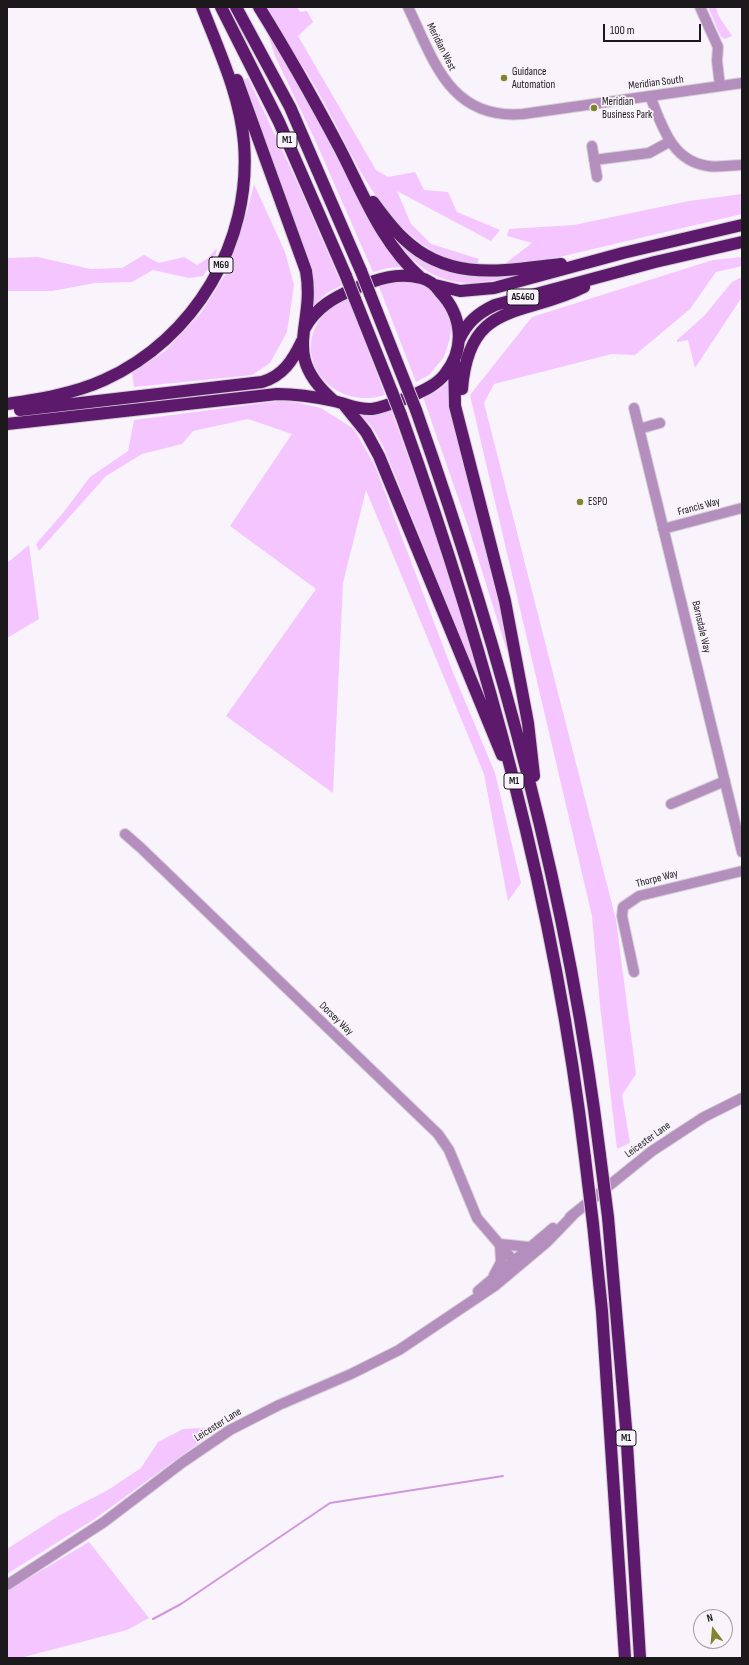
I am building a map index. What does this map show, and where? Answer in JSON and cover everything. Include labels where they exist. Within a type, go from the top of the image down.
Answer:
[{"type":"highway","name":"M69","points":[[7,404],[77,390],[103,380],[131,366],[156,348],[186,319],[197,306],[218,272],[227,252],[241,203],[244,177],[244,142],[234,94],[202,7]]},
{"type":"highway","points":[[7,411],[262,382],[278,375],[288,366],[302,341],[305,328],[309,288],[304,260],[242,91],[209,7]]},
{"type":"highway","name":"M1","points":[[220,7],[279,122],[346,276],[402,415],[435,511],[475,638],[508,755],[528,842],[558,987],[585,1158],[602,1311],[625,1658]]},
{"type":"highway","name":"M1","points":[[236,7],[290,107],[361,271],[416,410],[454,517],[488,626],[541,829],[575,992],[608,1218],[626,1428],[640,1658]]},
{"type":"highway","points":[[253,7],[279,42]]},
{"type":"highway","points":[[259,7],[329,129],[371,212],[394,250],[421,278],[435,285],[454,310],[459,325],[458,342],[454,358],[455,406],[514,646],[528,723],[541,829]]},
{"type":"highway","points":[[359,186],[411,245],[433,258],[456,267],[476,271],[499,271],[594,260]]},
{"type":"highway","name":"A5460","points":[[435,285],[460,291],[486,290],[518,283],[594,260],[740,226]]},
{"type":"highway","name":"A5460","points":[[458,342],[468,323],[489,308],[525,296],[692,253],[742,242]]},
{"type":"highway","points":[[470,462],[462,408],[462,388],[466,360],[477,338],[489,324],[505,314],[562,296],[604,276]]},
{"type":"highway","points":[[305,328],[312,316],[323,305],[354,289],[391,277],[421,278]]},
{"type":"highway","points":[[302,341],[305,361],[311,375],[321,389],[340,403],[369,436],[384,466],[502,755],[528,842]]},
{"type":"highway","points":[[7,424],[277,394],[296,394],[340,403],[359,409],[378,408],[420,392],[442,377],[454,358]]},
{"type":"street","name":"Meridian West","points":[[408,7],[438,69],[447,84],[462,99],[478,108]]},
{"type":"street","points":[[700,7],[718,47],[717,61],[720,86]]},
{"type":"street","name":"Meridian South","points":[[478,108],[496,113],[514,115],[742,82]]},
{"type":"street","points":[[650,96],[669,142],[686,160],[708,167],[742,165]]},
{"type":"street","points":[[594,160],[649,153],[669,142]]},
{"type":"street","points":[[592,146],[597,177]]},
{"type":"street","name":"Barnsdale Way","points":[[634,408],[663,529],[673,562],[742,852]]},
{"type":"street","points":[[639,429],[660,423]]},
{"type":"street","name":"Francis Way","points":[[663,529],[742,508]]},
{"type":"street","points":[[671,804],[725,781]]},
{"type":"street","name":"Dorsey Way","points":[[125,834],[438,1134],[449,1150],[473,1212],[516,1264]]},
{"type":"street","name":"Thorpe Way","points":[[634,972],[622,916],[623,907],[639,896],[742,871]]},
{"type":"street","name":"Leicester Lane","points":[[7,1585],[104,1522],[183,1462],[230,1430],[279,1405],[351,1374],[399,1350],[496,1285],[516,1264],[529,1247],[575,1213],[652,1151],[704,1116],[742,1098]]},
{"type":"street","name":"Leicester Lane","points":[[456,1311],[491,1279],[516,1264],[546,1242],[575,1213]]},
{"type":"street","points":[[491,1279],[499,1268],[501,1262],[500,1244],[529,1247]]},
{"type":"shaded area","points":[[263,7],[297,7],[300,12],[307,11],[313,22],[298,36],[376,170],[388,177],[415,172],[424,190],[448,192],[457,212],[500,230],[491,241],[397,191],[411,224],[431,244],[479,259],[477,265],[449,259],[421,243],[400,225],[382,204],[353,157],[307,73]]},
{"type":"shaded area","points":[[708,7],[716,7],[718,15],[732,36],[725,39],[721,37]]},
{"type":"shaded area","points":[[267,31],[403,267],[388,268],[373,272],[315,140],[275,56]]},
{"type":"shaded area","points":[[248,78],[299,186],[342,285],[327,293],[314,305],[312,273],[242,80]]},
{"type":"shaded area","points":[[254,184],[285,252],[294,285],[287,332],[270,363],[252,375],[134,387],[132,373],[165,351],[201,313],[228,270],[248,208]]},
{"type":"shaded area","points":[[742,194],[742,214],[559,257],[522,264],[506,263],[532,243],[507,236],[509,229],[574,225],[689,201]]},
{"type":"shaded area","points":[[395,239],[424,258],[451,270],[480,275],[515,276],[478,283],[462,283],[447,280],[434,275],[421,266]]},
{"type":"shaded area","points":[[217,248],[215,258],[203,276],[189,278],[153,270],[132,282],[95,283],[52,291],[7,291],[7,258],[38,257],[90,269],[122,268],[144,255],[159,263],[184,257],[197,265],[208,258]]},
{"type":"shaded area","points":[[742,257],[742,266],[716,272],[690,309],[635,355],[612,354],[494,384],[484,403],[616,920],[636,1074],[622,1095],[630,1143],[617,1149],[600,1005],[592,916],[470,395],[532,317],[713,260]]},
{"type":"shaded area","points":[[742,277],[742,297],[695,368],[688,340],[677,342],[677,340],[704,316],[732,282]]},
{"type":"shaded area","points":[[391,280],[419,282],[432,289],[452,318],[450,338],[444,357],[429,375],[416,382],[378,284]]},
{"type":"shaded area","points":[[347,297],[385,395],[366,398],[348,395],[333,388],[321,376],[313,362],[311,346],[314,329],[327,311]]},
{"type":"shaded area","points":[[451,380],[511,650],[507,651],[468,526],[423,397],[439,390]]},
{"type":"shaded area","points":[[286,400],[321,408],[354,429],[375,466],[452,670],[495,773],[521,883],[508,901],[484,774],[366,490],[343,583],[333,793],[226,716],[316,589],[230,526],[292,434],[248,419],[193,431],[182,444],[142,454],[106,476],[39,551],[36,544],[63,513],[90,477],[128,451],[134,420]]},
{"type":"shaded area","points":[[391,409],[433,527],[479,672],[475,673],[384,448],[373,428],[359,413]]},
{"type":"shaded area","points":[[29,545],[39,619],[7,638],[7,563]]},
{"type":"shaded area","points":[[221,1427],[96,1518],[7,1574],[7,1549],[60,1515],[108,1490],[141,1468],[158,1442],[183,1429]]},
{"type":"shaded area","points":[[89,1542],[149,1618],[127,1630],[20,1658],[7,1658],[7,1591]]},
{"type":"waterway","points":[[153,1619],[181,1604],[330,1503],[503,1476]]},
{"type":"place","name":"Guidance Automation","points":[[504,78]]},
{"type":"place","name":"Meridian Business Park","points":[[594,108]]},
{"type":"place","name":"ESPO","points":[[580,502]]}]
